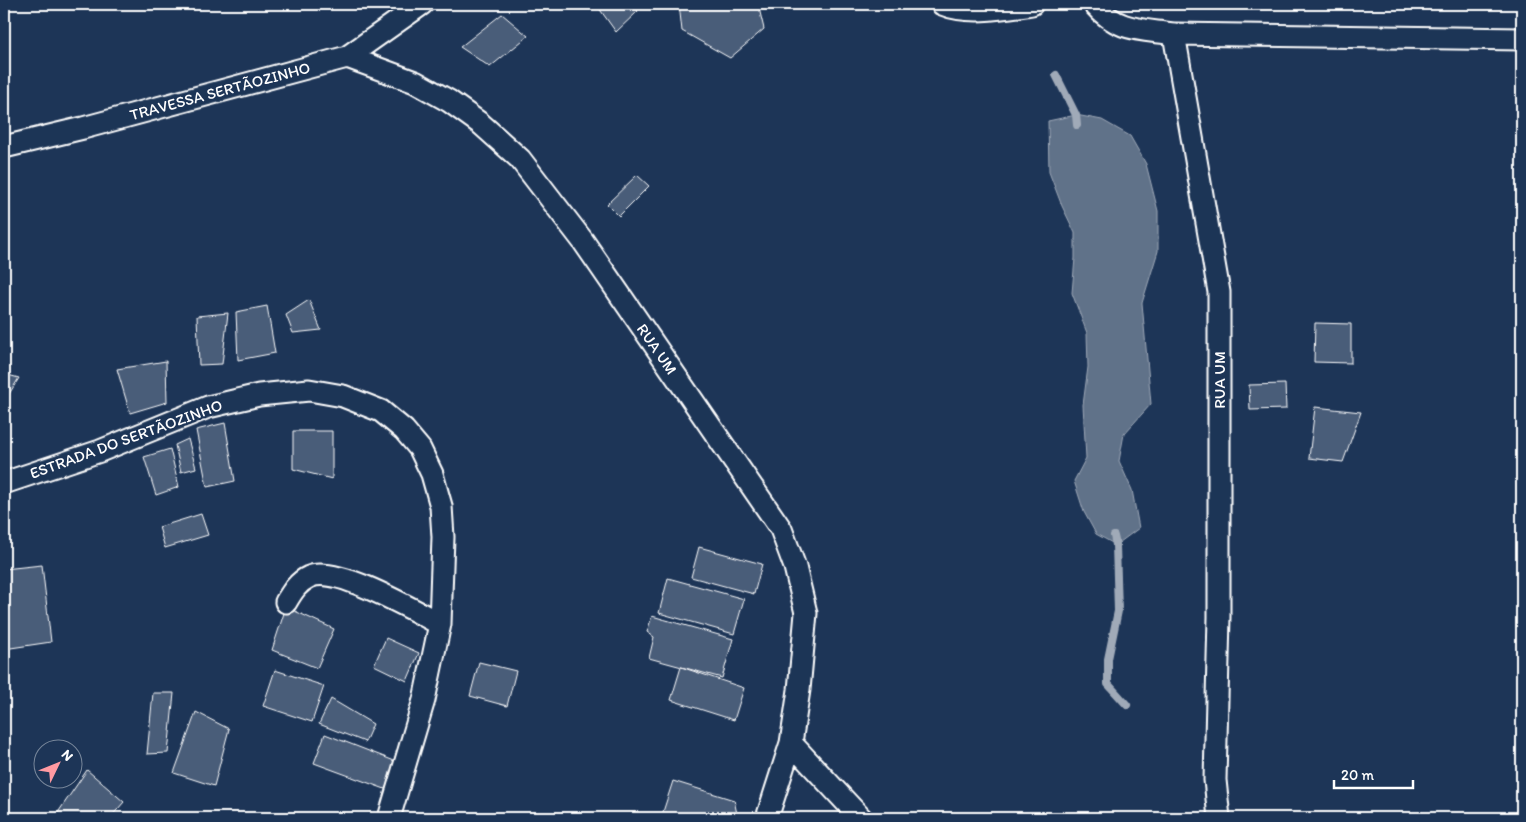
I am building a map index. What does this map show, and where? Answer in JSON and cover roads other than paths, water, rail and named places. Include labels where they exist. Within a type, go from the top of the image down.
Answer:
[{"type":"street","name":"TRAVESSA SERTÃOZINHO","points":[[4,147],[83,128],[347,57],[422,4]]},
{"type":"street","points":[[942,4],[953,8],[1001,9],[1032,4]]},
{"type":"street","points":[[1094,4],[1104,15],[1123,26],[1174,34],[1522,40]]},
{"type":"street","name":"RUA UM","points":[[1174,34],[1219,292],[1219,617],[1215,780],[1218,818]]},
{"type":"street","name":"RUA UM","points":[[347,57],[415,82],[449,101],[481,124],[520,159],[583,241],[781,529],[795,567],[806,613],[799,690],[790,743],[767,818]]},
{"type":"street","name":"ESTRADA DO SERTÃOZINHO","points":[[4,483],[100,451],[208,407],[259,395],[309,390],[343,396],[381,411],[404,430],[420,449],[432,474],[441,506],[443,537],[440,624],[424,700],[389,818]]},
{"type":"street","points":[[286,602],[293,589],[300,583],[310,576],[323,574],[369,587],[440,624]]},
{"type":"street","points":[[790,743],[861,818]]},
{"type":"water","points":[[1076,115],[1102,120],[1130,136],[1146,164],[1158,211],[1158,251],[1142,303],[1151,404],[1124,434],[1119,461],[1132,490],[1139,528],[1116,545],[1096,534],[1084,512],[1074,481],[1086,458],[1083,405],[1088,367],[1087,333],[1072,293],[1075,233],[1049,172],[1048,121]]},
{"type":"waterway","points":[[1056,75],[1076,115],[1077,125]]},
{"type":"waterway","points":[[1114,536],[1116,545],[1118,611],[1108,659],[1108,684],[1127,705]]}]
